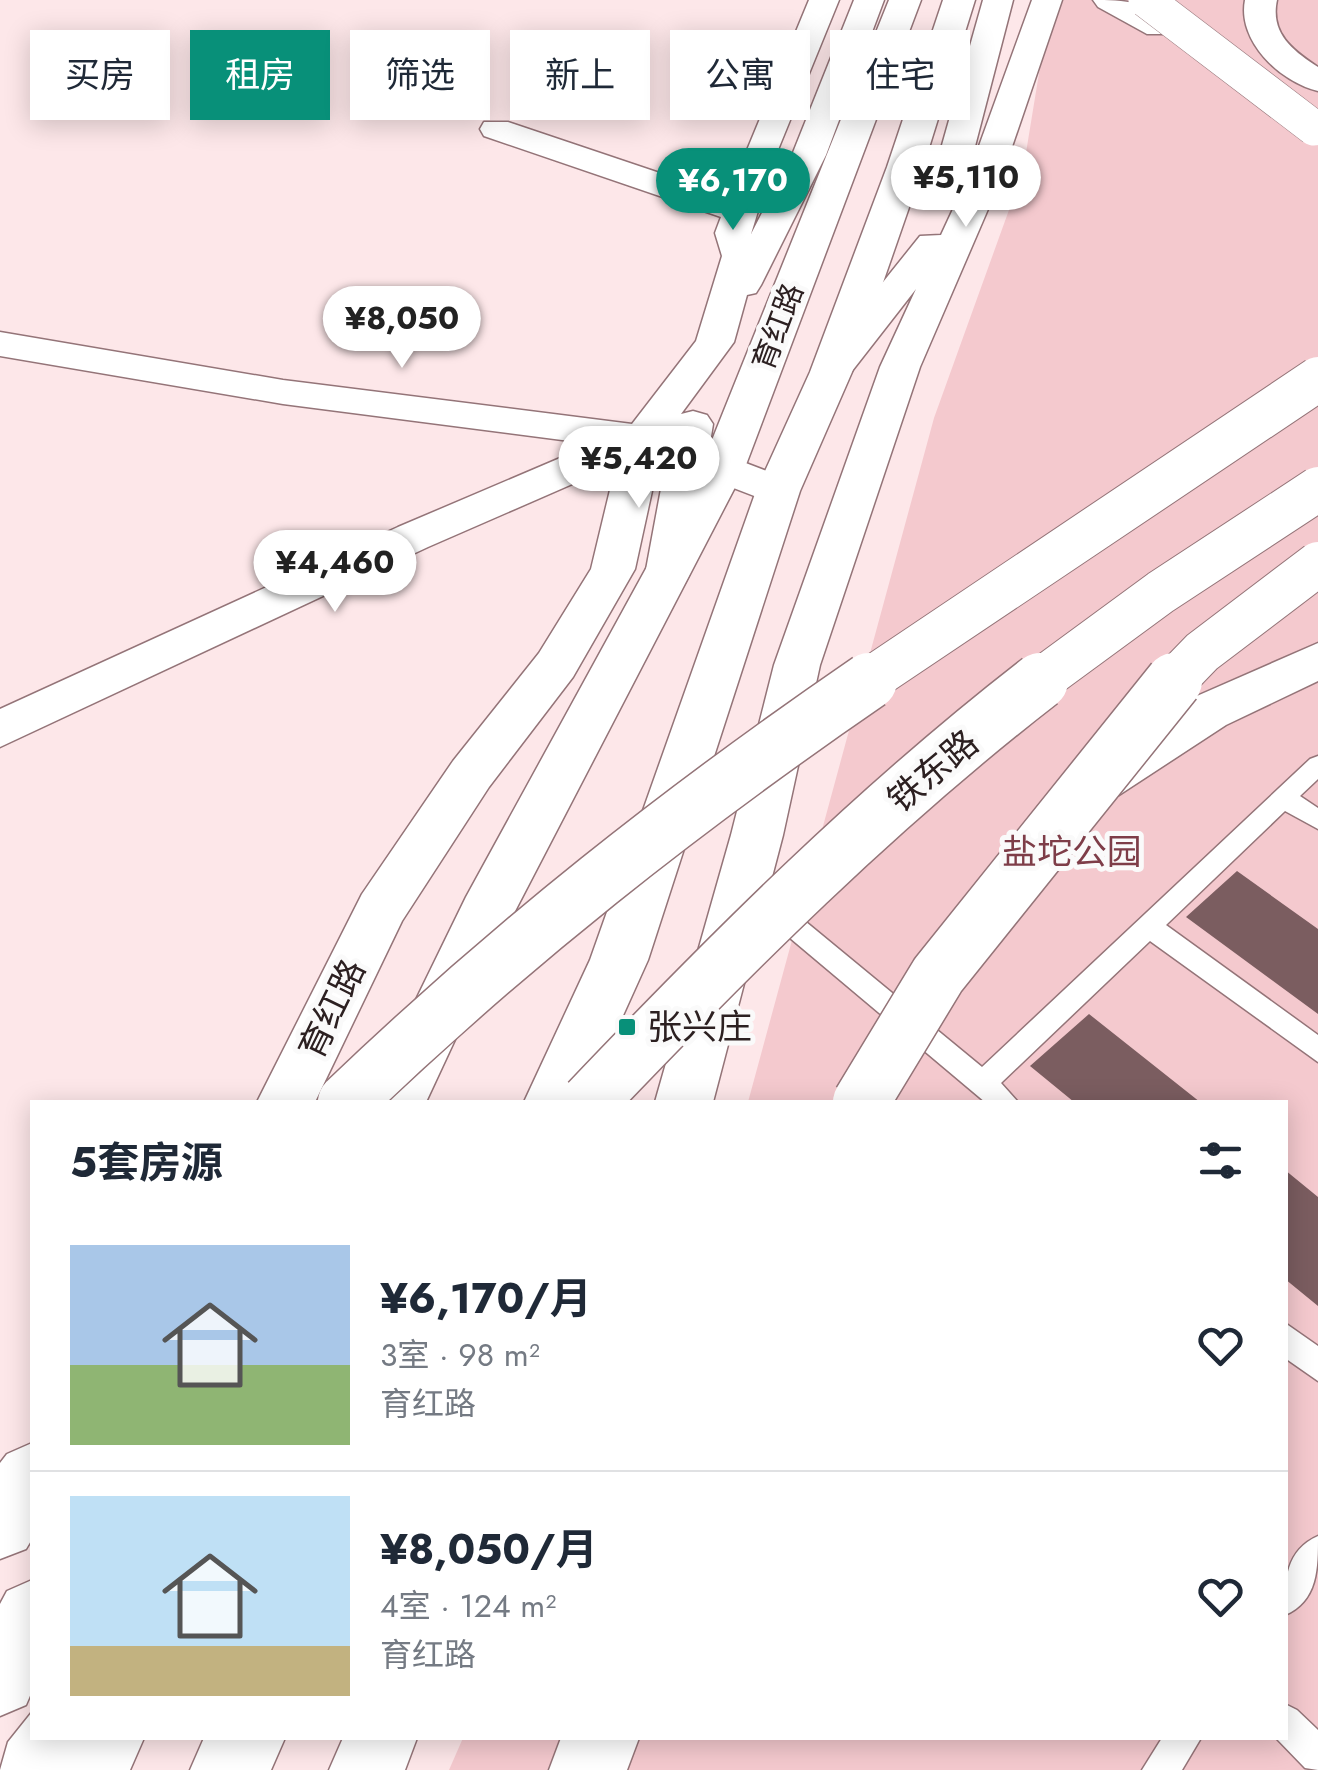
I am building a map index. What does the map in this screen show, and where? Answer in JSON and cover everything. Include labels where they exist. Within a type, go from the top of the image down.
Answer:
[{"type":"highway","points":[[826,158],[905,0]]},
{"type":"highway","points":[[946,175],[959,0]]},
{"type":"highway","points":[[1109,0],[1159,16],[1312,134]]},
{"type":"highway","points":[[1261,0],[1259,22],[1266,37],[1296,68],[1318,81]]},
{"type":"highway","points":[[1159,16],[1227,73],[1312,134]]},
{"type":"highway","name":"育红路","points":[[397,1100],[486,912],[666,575],[703,464],[826,158]]},
{"type":"highway","name":"育红路","points":[[555,1100],[619,960],[778,490],[831,372],[946,175]]},
{"type":"highway","points":[[348,1100],[402,1046],[501,960],[734,773],[1282,407],[1318,379]]},
{"type":"highway","name":"铁东路","points":[[591,1100],[707,978],[912,784],[1105,631],[1318,489]]},
{"type":"highway","points":[[862,1100],[938,975],[1153,703],[1202,652],[1318,564]]},
{"type":"highway","points":[[1067,808],[1123,764],[1208,712],[1318,660]]},
{"type":"highway","points":[[0,1523],[30,1482]]},
{"type":"highway","points":[[36,1770],[59,1740]]},
{"type":"highway","points":[[90,1770],[104,1740]]},
{"type":"highway","points":[[229,1770],[245,1740]]},
{"type":"highway","points":[[588,1770],[599,1740]]},
{"type":"street","name":"育红路","points":[[287,1100],[381,909],[471,774],[556,665],[613,570],[703,464],[715,342],[740,256],[733,234],[778,104],[824,0]]},
{"type":"street","name":"育红路","points":[[613,570],[643,438],[715,342],[826,158],[869,0]]},
{"type":"street","name":"育红路","points":[[900,367],[922,258],[998,0]]},
{"type":"street","name":"育红路","points":[[831,372],[922,258],[946,175],[1047,0]]},
{"type":"street","points":[[496,129],[740,212]]},
{"type":"street","name":"育红路","points":[[685,1100],[744,885],[796,666],[900,367],[946,175]]},
{"type":"street","points":[[0,344],[283,392],[643,438],[778,490]]},
{"type":"street","points":[[0,729],[413,537],[643,438]]},
{"type":"street","points":[[0,1679],[30,1620]]},
{"type":"street","points":[[367,1770],[379,1740]]},
{"type":"lane","points":[[982,1084],[1318,765]]},
{"type":"lane","points":[[1284,798],[1318,820]]},
{"type":"lane","points":[[744,885],[1002,1100]]},
{"type":"lane","points":[[1149,926],[1318,1050]]},
{"type":"lane","points":[[1288,1341],[1318,1366]]},
{"type":"lane","points":[[1288,1594],[1318,1553]]},
{"type":"lane","points":[[1288,1725],[1318,1754]]},
{"type":"lane","points":[[1160,1770],[1182,1740]]},
{"type":"green space","name":"盐坨公园","points":[[1051,0],[1318,0],[1318,1770],[449,1770],[462,1740],[1288,1740],[1288,1100],[749,1100],[934,418],[1023,171]]},
{"type":"building","points":[[1237,871],[1318,929],[1318,1014],[1186,917]]},
{"type":"building","points":[[1089,1014],[1197,1100],[1072,1100],[1030,1066]]},
{"type":"building","points":[[1288,1172],[1318,1197],[1318,1306],[1288,1281]]},
{"type":"place","name":"张兴庄","points":[[627,1027]]}]
